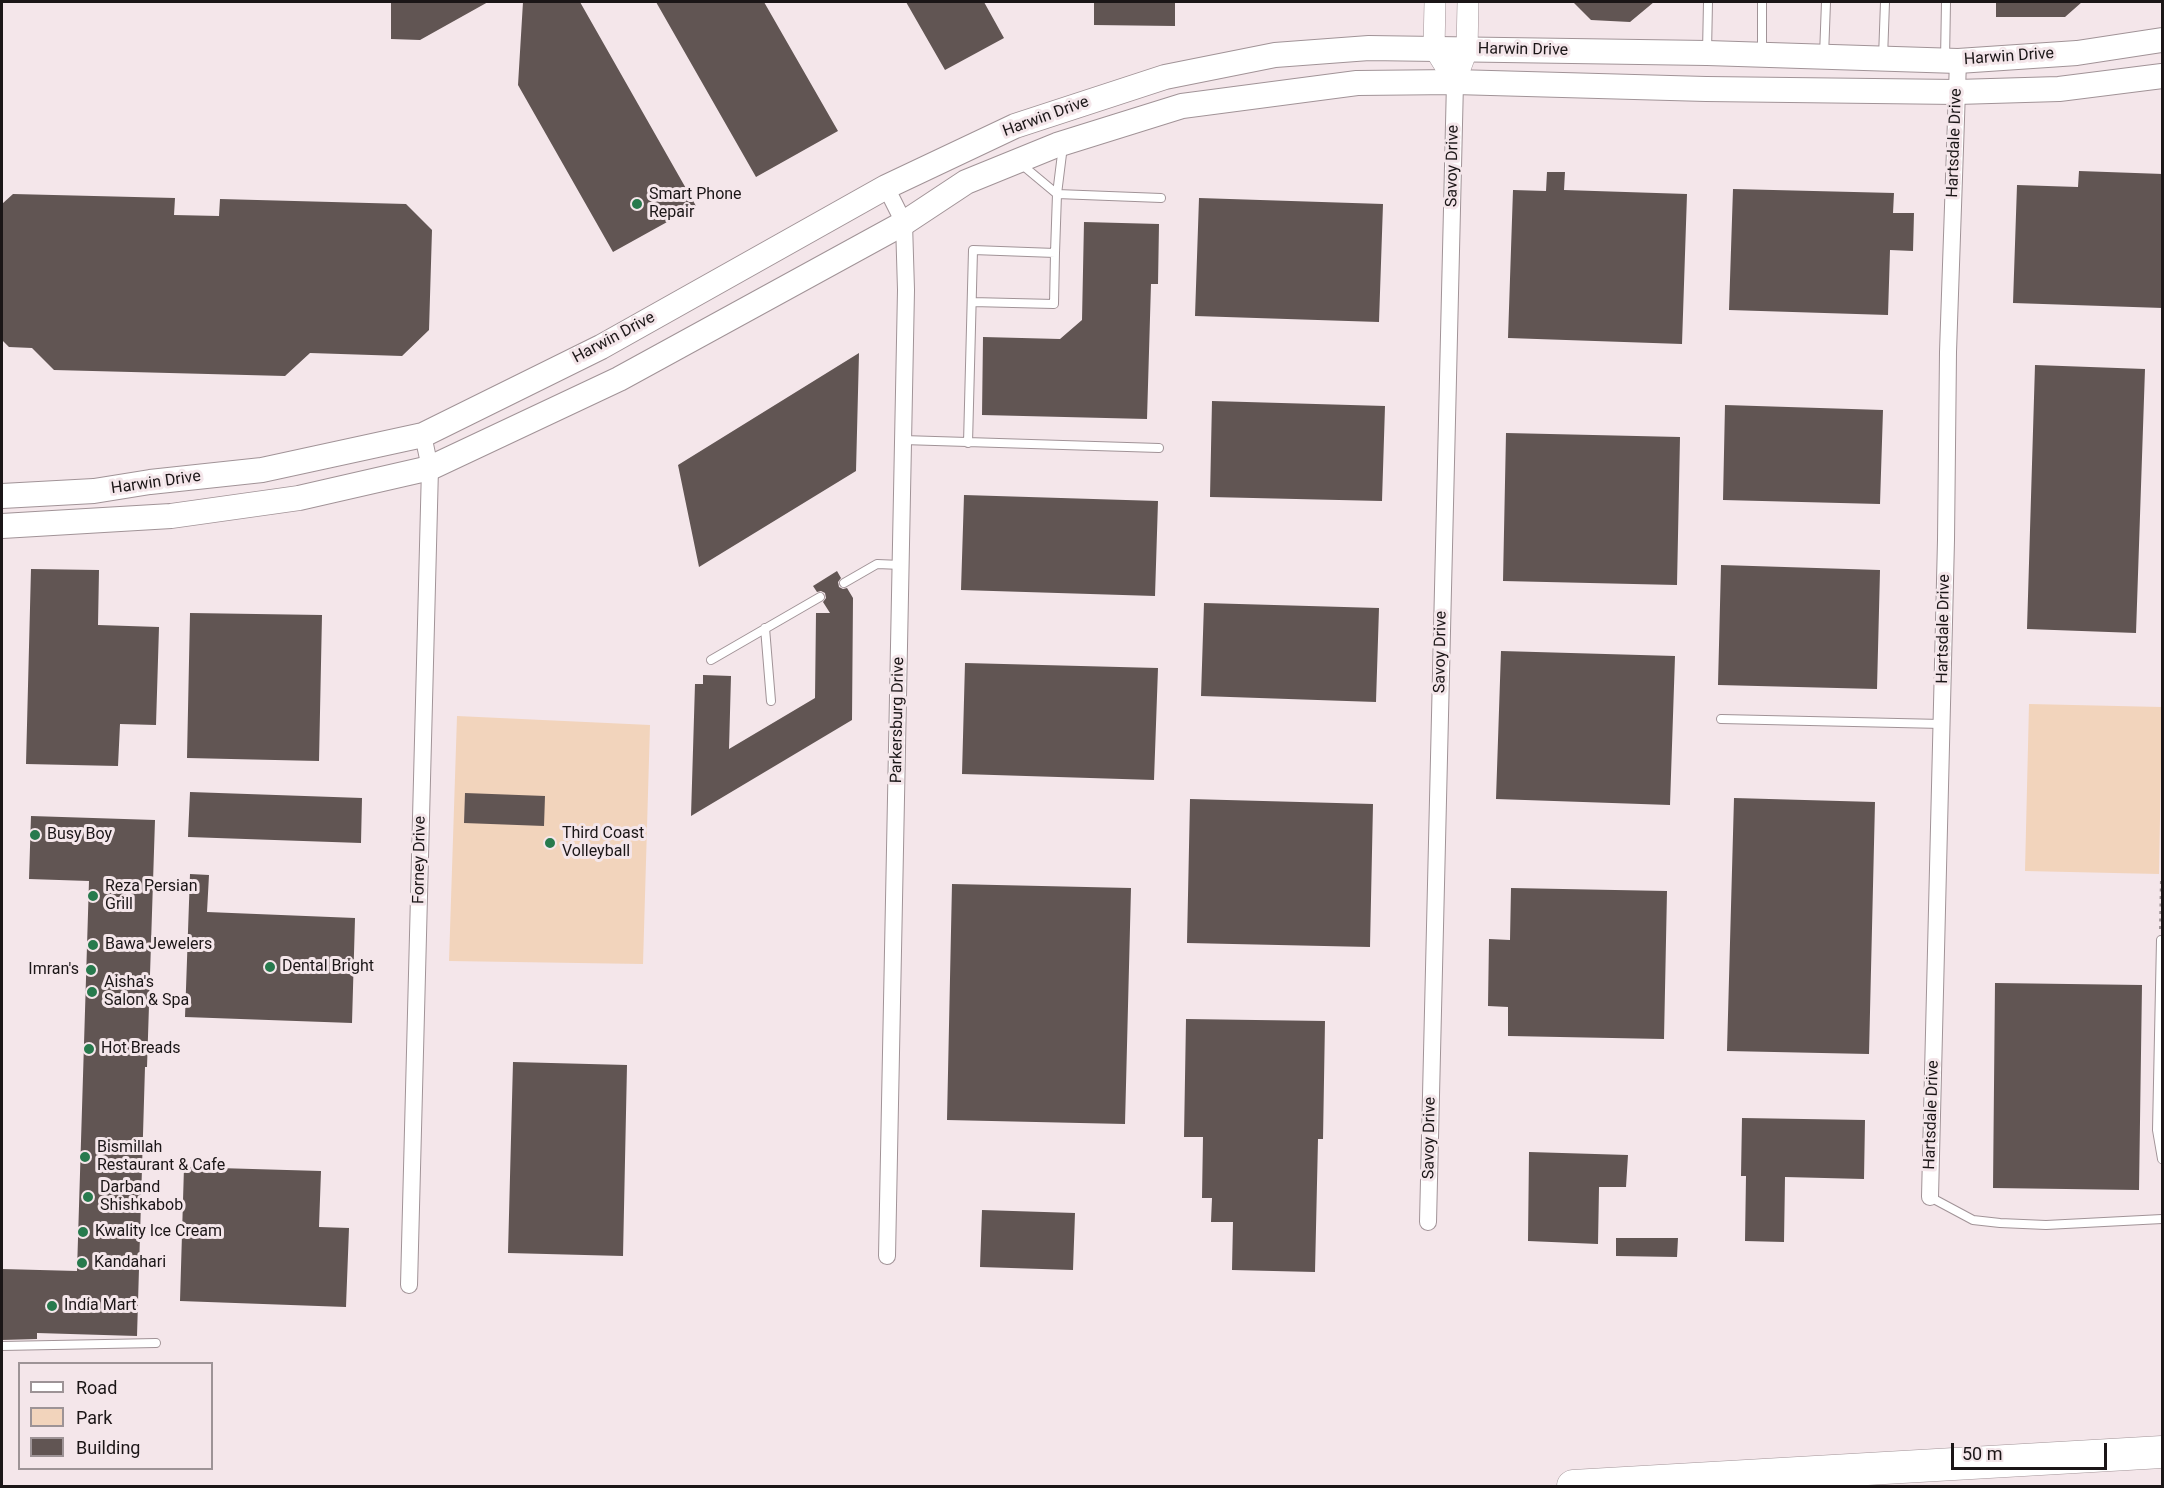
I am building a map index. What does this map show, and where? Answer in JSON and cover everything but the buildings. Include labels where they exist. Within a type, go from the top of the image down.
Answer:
[{"type":"highway","points":[[1573,1486],[2163,1452]]},
{"type":"main road","name":"Harwin Drive","points":[[2,496],[94,491],[150,482],[262,470],[423,435],[601,347],[886,187],[1015,126],[1165,77],[1275,55],[1369,48],[1762,54],[1951,60],[2077,53],[2163,40]]},
{"type":"main road","points":[[1706,89],[1707,53]]},
{"type":"main road","name":"Harwin Drive","points":[[2,526],[171,516],[299,498],[430,468],[619,379],[904,223],[966,182],[1063,144],[1182,106],[1357,82],[1957,92],[2059,89],[2163,76]]},
{"type":"main road","points":[[1165,77],[1182,106]]},
{"type":"main road","points":[[601,347],[619,379]]},
{"type":"street","points":[[1435,2],[1434,48],[1455,82]]},
{"type":"street","name":"Savoy Drive","points":[[1428,1222],[1455,82],[1467,50],[1468,2]]},
{"type":"street","name":"Hartsdale Drive","points":[[1930,1197],[1946,540],[1948,352],[1957,92],[1951,60]]},
{"type":"street","name":"Parkersburg Drive","points":[[886,187],[904,223],[906,290],[887,1256]]},
{"type":"street","name":"Forney Drive","points":[[409,1286],[430,468],[423,435]]},
{"type":"lane","points":[[1707,53],[1708,2]]},
{"type":"lane","points":[[1762,2],[1762,54]]},
{"type":"lane","points":[[1824,57],[1826,2]]},
{"type":"lane","points":[[1883,58],[1885,2]]},
{"type":"lane","points":[[1946,2],[1951,60]]},
{"type":"lane","points":[[972,302],[1054,304],[1057,195],[1063,144]]},
{"type":"lane","points":[[1018,162],[1057,195],[1161,198]]},
{"type":"lane","points":[[968,442],[973,250],[1055,253]]},
{"type":"lane","points":[[903,440],[1159,448]]},
{"type":"lane","points":[[844,583],[877,564],[901,565]]},
{"type":"lane","points":[[711,660],[820,597]]},
{"type":"lane","points":[[765,628],[771,701]]},
{"type":"lane","points":[[1721,719],[1942,724]]},
{"type":"lane","points":[[2161,940],[2157,1130],[2163,1159]]},
{"type":"lane","points":[[1930,1197],[1974,1220],[2000,1223],[2046,1225],[2163,1219]]},
{"type":"lane","points":[[2,1346],[156,1343]]},
{"type":"path","points":[[2161,940],[2163,879]]},
{"type":"green space","points":[[2029,704],[2162,707],[2159,874],[2025,871]]},
{"type":"green space","name":"Third Coast Volleyball","points":[[457,716],[650,725],[643,964],[449,961]]},
{"type":"place","name":"Smart Phone Repair","points":[[637,204]]},
{"type":"place","name":"Busy Boy","points":[[35,835]]},
{"type":"place","name":"Third Coast Volleyball","points":[[550,843]]},
{"type":"place","name":"Reza Persian Grill","points":[[93,896]]},
{"type":"place","name":"Bawa Jewelers","points":[[93,945]]},
{"type":"place","name":"Dental Bright","points":[[270,967]]},
{"type":"place","name":"Imran's","points":[[91,970]]},
{"type":"place","name":"Aisha's Salon & Spa","points":[[92,992]]},
{"type":"place","name":"Hot Breads","points":[[89,1049]]},
{"type":"place","name":"Bismillah Restaurant & Cafe","points":[[85,1157]]},
{"type":"place","name":"Darband Shishkabob","points":[[88,1197]]},
{"type":"place","name":"Kwality Ice Cream","points":[[83,1232]]},
{"type":"place","name":"Kandahari","points":[[82,1263]]},
{"type":"place","name":"India Mart","points":[[52,1306]]}]
